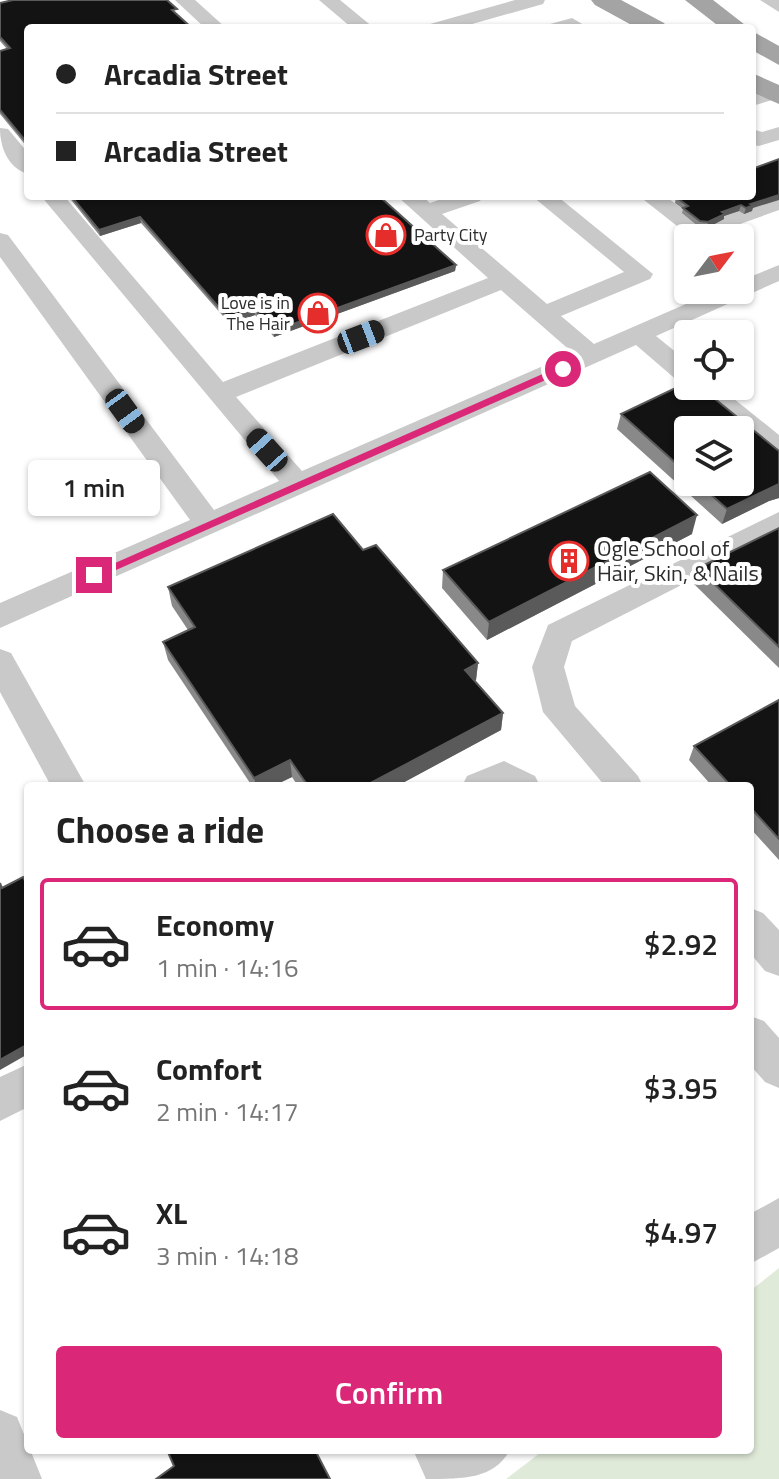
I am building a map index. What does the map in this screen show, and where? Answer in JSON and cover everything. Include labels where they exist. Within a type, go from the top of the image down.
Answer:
[{"type":"main road","points":[[603,0],[648,24]]},
{"type":"main road","points":[[697,0],[731,24]]},
{"type":"main road","points":[[756,42],[779,57]]},
{"type":"street","points":[[184,0],[211,24]]},
{"type":"street","points":[[328,0],[359,24]]},
{"type":"street","points":[[451,24],[536,0]]},
{"type":"street","points":[[769,0],[779,6]]},
{"type":"street","points":[[0,134],[24,162]]},
{"type":"street","points":[[55,200],[298,485]]},
{"type":"street","points":[[417,204],[444,200]]},
{"type":"street","points":[[543,314],[641,274],[548,200]]},
{"type":"street","points":[[656,200],[694,228],[707,228],[779,202]]},
{"type":"street","points":[[417,204],[592,356]]},
{"type":"street","points":[[0,240],[209,525]]},
{"type":"street","points":[[218,394],[504,280]]},
{"type":"street","points":[[0,616],[756,282]]},
{"type":"street","points":[[639,335],[674,364]]},
{"type":"street","points":[[718,400],[779,449]]},
{"type":"street","points":[[622,782],[560,712],[548,667],[559,634],[779,522]]},
{"type":"street","points":[[0,662],[67,782]]},
{"type":"street","points":[[489,782],[504,776],[515,782]]},
{"type":"street","points":[[754,930],[779,958]]},
{"type":"street","points":[[754,1040],[779,1068]]},
{"type":"street","points":[[0,1100],[24,1086]]},
{"type":"street","points":[[754,1239],[779,1220]]},
{"type":"street","points":[[0,1434],[17,1479]]},
{"type":"green space","points":[[779,1268],[779,1479],[506,1479],[539,1454],[754,1454],[754,1288]]},
{"type":"building","points":[[13,0],[167,0],[177,9],[172,10],[188,24],[24,24],[24,139],[0,110],[0,51],[10,48],[0,37],[0,3]]},
{"type":"building","points":[[779,159],[779,195],[746,208],[741,205],[722,212],[725,214],[708,222],[700,221],[683,208],[688,206],[680,200],[756,200],[756,168]]},
{"type":"building","points":[[74,200],[383,200],[456,265],[274,331],[254,309],[229,319],[140,217],[99,230]]},
{"type":"building","points":[[674,389],[674,400],[716,400],[736,416],[674,416],[674,461],[621,414]]},
{"type":"building","points":[[754,431],[779,451],[779,484],[727,509],[713,496],[754,496]]},
{"type":"building","name":"Ogle School of Hair, Skin, & Nails","points":[[650,472],[697,515],[489,622],[443,570]]},
{"type":"building","points":[[333,514],[363,550],[376,545],[478,663],[465,670],[503,713],[373,782],[305,782],[290,760],[254,778],[163,642],[195,627],[168,587]]},
{"type":"building","points":[[779,528],[779,647],[698,568]]},
{"type":"building","points":[[779,700],[779,839],[754,811],[754,782],[727,782],[694,746]]},
{"type":"building","points":[[24,879],[24,1046],[0,1060],[0,883],[2,888]]},
{"type":"building","points":[[169,1454],[317,1454],[330,1479],[156,1479],[174,1466]]},
{"type":"place","name":"Party City","points":[[386,235]]},
{"type":"place","name":"Love is in The Hair","points":[[318,313]]},
{"type":"place","name":"Ogle School of Hair, Skin, & Nails","points":[[569,561]]},
{"type":"route","points":[[94,575],[563,369]]}]
